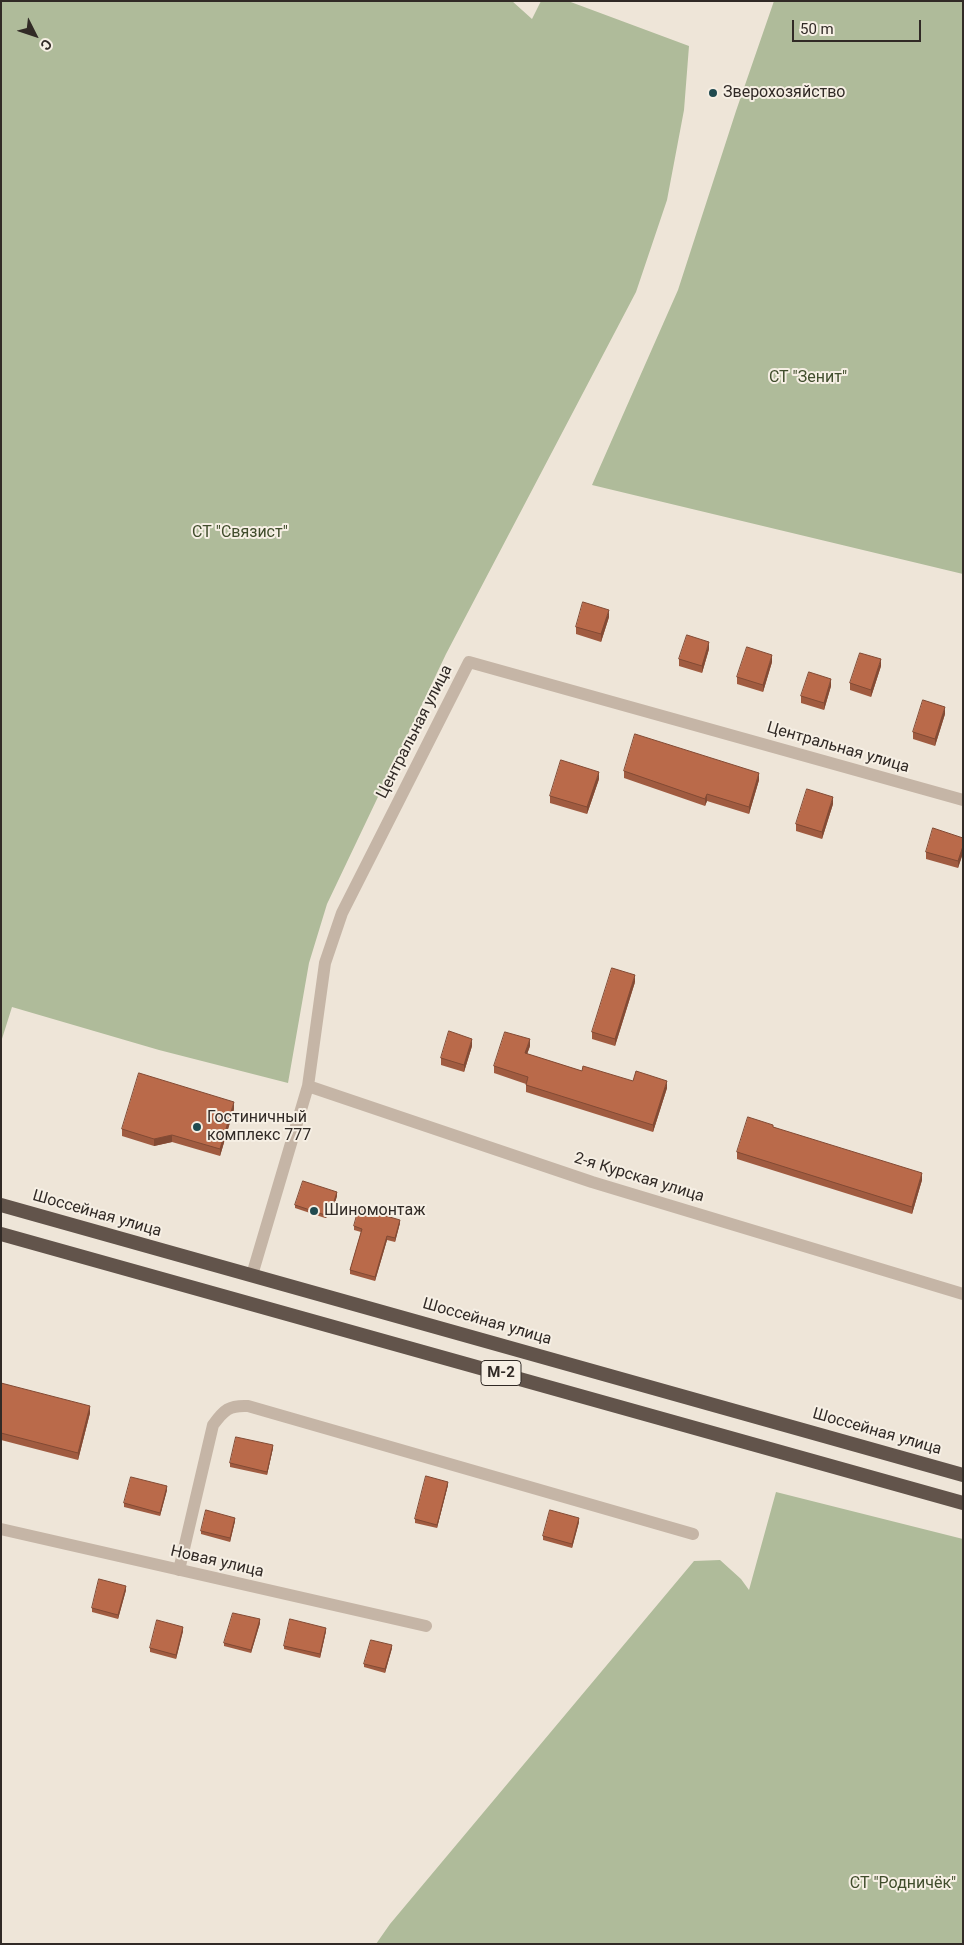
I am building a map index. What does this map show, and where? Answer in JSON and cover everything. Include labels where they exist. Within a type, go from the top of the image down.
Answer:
[{"type":"highway","name":"Шоссейная улица","points":[[1,1205],[963,1474]]},
{"type":"highway","name":"М-2","points":[[1,1234],[963,1503]]},
{"type":"street","name":"Центральная улица","points":[[252,1275],[308,1086],[325,963],[342,913],[469,662],[963,800]]},
{"type":"street","name":"2-я Курская улица","points":[[308,1086],[592,1182],[963,1294]]},
{"type":"street","points":[[179,1570],[213,1425],[222,1413],[234,1405],[248,1406],[693,1534]]},
{"type":"street","name":"Новая улица","points":[[1,1529],[426,1626]]},
{"type":"green space","name":"СТ \"Связист\"","points":[[1,1],[512,1],[532,19],[541,1],[568,1],[689,46],[684,110],[667,200],[636,292],[446,654],[327,904],[309,963],[288,1083],[159,1050],[12,1007],[1,1042]]},
{"type":"green space","name":"СТ \"Зенит\"","points":[[774,1],[963,1],[963,574],[592,485],[678,290]]},
{"type":"green space","name":"СТ \"Родничёк\"","points":[[776,1492],[963,1539],[963,1944],[376,1944],[390,1924],[694,1561],[720,1560],[741,1579],[749,1590]]},
{"type":"building","points":[[583,602],[609,610],[601,634],[576,627]]},
{"type":"building","points":[[687,635],[709,642],[702,666],[679,659]]},
{"type":"building","points":[[747,647],[772,655],[763,685],[737,677]]},
{"type":"building","points":[[860,653],[881,659],[871,690],[850,683]]},
{"type":"building","points":[[809,672],[831,679],[824,703],[801,696]]},
{"type":"building","points":[[923,700],[945,707],[935,739],[913,732]]},
{"type":"building","points":[[635,734],[759,773],[749,807],[707,794],[705,799],[624,771]]},
{"type":"building","points":[[561,760],[599,772],[587,807],[550,796]]},
{"type":"building","points":[[807,789],[833,797],[822,832],[796,824]]},
{"type":"building","points":[[933,828],[963,838],[963,846],[958,861],[926,852]]},
{"type":"building","points":[[612,968],[635,975],[615,1039],[592,1032]]},
{"type":"building","points":[[449,1031],[472,1039],[464,1065],[441,1058]]},
{"type":"building","points":[[505,1032],[530,1039],[525,1053],[582,1071],[583,1066],[633,1081],[636,1071],[667,1081],[653,1125],[526,1085],[528,1077],[494,1066]]},
{"type":"building","points":[[139,1073],[234,1102],[220,1149],[172,1135],[154,1139],[122,1129]]},
{"type":"building","points":[[748,1117],[773,1125],[773,1127],[922,1173],[912,1207],[737,1152]]},
{"type":"building","points":[[303,1181],[337,1192],[331,1211],[325,1215],[295,1205]]},
{"type":"building","points":[[359,1208],[400,1220],[395,1238],[387,1236],[375,1277],[350,1270],[362,1229],[354,1226]]},
{"type":"building","points":[[1,1383],[90,1406],[78,1453],[1,1433]]},
{"type":"building","points":[[236,1437],[273,1445],[267,1472],[230,1463]]},
{"type":"building","points":[[426,1476],[448,1482],[437,1525],[415,1519]]},
{"type":"building","points":[[131,1477],[167,1486],[160,1513],[124,1503]]},
{"type":"building","points":[[206,1510],[235,1518],[230,1538],[201,1531]]},
{"type":"building","points":[[550,1510],[579,1518],[572,1544],[543,1536]]},
{"type":"building","points":[[99,1579],[126,1586],[118,1615],[92,1608]]},
{"type":"building","points":[[233,1613],[260,1619],[251,1650],[224,1643]]},
{"type":"building","points":[[290,1619],[326,1628],[320,1654],[284,1646]]},
{"type":"building","points":[[157,1620],[183,1627],[176,1655],[150,1648]]},
{"type":"building","points":[[371,1640],[392,1645],[385,1669],[364,1664]]},
{"type":"place","name":"Зверохозяйство","points":[[713,93]]},
{"type":"place","name":"Гостиничный комплекс 777","points":[[197,1127]]},
{"type":"place","name":"Шиномонтаж","points":[[314,1211]]}]
